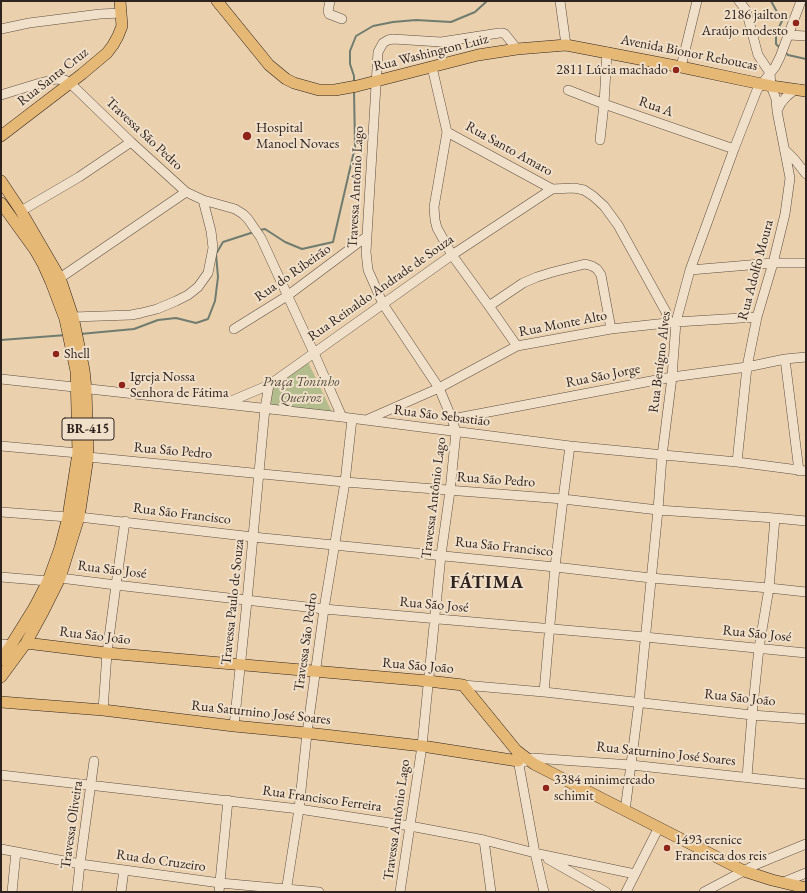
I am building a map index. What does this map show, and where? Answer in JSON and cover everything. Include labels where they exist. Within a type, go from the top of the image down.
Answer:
[{"type":"main road","points":[[120,1],[121,13]]},
{"type":"main road","name":"Rua Washington Luiz","points":[[217,1],[269,65],[294,83],[319,90],[357,86],[478,55],[517,49],[566,45]]},
{"type":"main road","name":"Rua Santa Cruz","points":[[1,136],[107,53],[113,46],[122,26],[121,13]]},
{"type":"main road","name":"Avenida Bionor Reboucas","points":[[566,45],[766,85],[802,90]]},
{"type":"main road","name":"BR-415","points":[[1,181],[21,211],[60,278],[73,317],[84,370],[81,388],[83,455],[74,517],[60,578],[26,642],[1,677]]},
{"type":"main road","name":"BR-415","points":[[1,203],[35,250],[51,282],[65,319],[81,388]]},
{"type":"main road","name":"BR-415","points":[[1,660],[6,644],[34,608],[48,581],[60,548],[74,517]]},
{"type":"main road","name":"Rua São João","points":[[26,642],[107,653],[463,685]]},
{"type":"main road","points":[[463,685],[526,761],[744,871],[772,880],[806,888]]},
{"type":"main road","name":"Rua Saturnino José Soares","points":[[1,702],[103,710],[234,726],[422,746],[526,761]]},
{"type":"street","points":[[330,1],[328,13],[342,18]]},
{"type":"street","points":[[560,1],[566,45]]},
{"type":"street","points":[[681,67],[697,1]]},
{"type":"street","points":[[739,1],[746,10],[758,55],[770,73],[775,67],[789,35],[801,1]]},
{"type":"street","points":[[1,29],[29,23],[100,14],[121,13]]},
{"type":"street","name":"Travessa Antônio Lago","points":[[400,892],[422,746],[434,619],[456,432],[452,418],[439,388],[383,304],[368,270],[366,237],[378,52],[383,43],[393,38],[441,42],[502,33],[505,34],[517,49]]},
{"type":"street","points":[[789,35],[806,36]]},
{"type":"street","points":[[600,140],[607,52]]},
{"type":"street","name":"Rua Santo Amaro","points":[[432,67],[446,132],[552,189],[574,188],[584,190],[593,196],[604,206],[618,226],[635,254],[672,323]]},
{"type":"street","name":"Rua Adolfo Moura","points":[[736,462],[747,367],[757,316],[773,263],[785,214],[790,178],[776,100],[766,85],[770,73]]},
{"type":"street","points":[[1,95],[56,79],[65,80],[70,83]]},
{"type":"street","name":"Travessa São Pedro","points":[[70,83],[131,142],[186,192],[203,200]]},
{"type":"street","name":"Rua Benígno Alves","points":[[625,811],[639,702],[662,456],[672,377],[672,323],[734,149],[757,90],[766,85]]},
{"type":"street","name":"Rua A","points":[[568,90],[734,149]]},
{"type":"street","points":[[777,111],[787,96],[792,92],[802,90]]},
{"type":"street","points":[[446,132],[434,207],[437,228],[452,255],[516,346]]},
{"type":"street","points":[[21,211],[79,177],[131,142]]},
{"type":"street","points":[[784,149],[806,174]]},
{"type":"street","name":"Rua Reinaldo Andrade de Souza","points":[[224,404],[269,385],[452,255],[552,189]]},
{"type":"street","points":[[60,278],[186,192]]},
{"type":"street","points":[[203,200],[243,214],[261,238],[342,417]]},
{"type":"street","points":[[73,317],[131,315],[141,313],[157,309],[176,301],[188,295],[198,287],[208,273],[213,248],[211,231],[203,200]]},
{"type":"street","name":"Rua do Ribeirão","points":[[234,329],[287,296],[366,237]]},
{"type":"street","points":[[690,270],[773,263],[806,262]]},
{"type":"street","points":[[488,306],[523,283],[553,272],[585,264],[597,269],[601,275],[611,329]]},
{"type":"street","name":"Rua Monte Alto","points":[[366,420],[439,388],[516,346],[611,329],[757,316]]},
{"type":"street","name":"Rua São Jorge","points":[[452,418],[672,377],[806,357]]},
{"type":"street","points":[[785,359],[803,471]]},
{"type":"street","points":[[1,380],[265,408]]},
{"type":"street","name":"Travessa Paulo de Souza","points":[[234,726],[258,473],[269,385]]},
{"type":"street","name":"Rua São Sebastião","points":[[265,408],[570,446],[736,462],[803,471]]},
{"type":"street","name":"Travessa São Pedro","points":[[287,890],[299,809],[315,672],[345,482],[352,419]]},
{"type":"street","name":"Rua São Pedro","points":[[1,446],[345,482],[563,499],[658,510],[806,521]]},
{"type":"street","points":[[544,692],[555,567],[570,446]]},
{"type":"street","name":"Rua São Francisco","points":[[1,512],[125,521],[253,537],[441,555],[651,578],[806,592]]},
{"type":"street","points":[[747,777],[759,648],[769,588],[775,518]]},
{"type":"street","points":[[103,710],[107,653],[125,521]]},
{"type":"street","points":[[1,577],[48,581]]},
{"type":"street","name":"Rua São José","points":[[60,578],[324,609],[550,628],[806,653]]},
{"type":"street","name":"Rua São João","points":[[463,685],[544,692],[752,715],[806,718]]},
{"type":"street","name":"Rua Saturnino José Soares","points":[[526,761],[533,758],[631,765],[806,784]]},
{"type":"street","name":"Travessa Oliveira","points":[[77,892],[94,761]]},
{"type":"street","points":[[526,761],[537,853],[544,892]]},
{"type":"street","name":"Rua Francisco Ferreira","points":[[1,775],[228,800],[410,826],[484,840],[636,874]]},
{"type":"street","points":[[219,888],[228,800]]},
{"type":"street","points":[[626,892],[659,827]]},
{"type":"street","points":[[484,840],[491,892]]},
{"type":"street","points":[[704,892],[722,887],[744,871],[757,864],[806,844]]},
{"type":"street","name":"Rua do Cruzeiro","points":[[1,849],[219,888],[319,892]]},
{"type":"street","points":[[12,892],[16,852]]},
{"type":"street","points":[[537,853],[606,892]]},
{"type":"street","points":[[121,892],[124,870]]},
{"type":"street","points":[[784,882],[806,873]]},
{"type":"green space","name":"Praça Toninho Queiroz","points":[[308,362],[332,412],[269,405],[273,387]]},
{"type":"waterway","points":[[354,84],[354,76],[350,64],[350,51],[356,36],[373,26],[393,22],[416,20],[451,22],[475,12],[487,1]]},
{"type":"waterway","points":[[771,1],[782,21],[776,33],[776,44],[780,48]]},
{"type":"waterway","points":[[785,52],[788,55],[806,59]]},
{"type":"waterway","points":[[260,230],[265,229],[285,242],[302,249],[333,242],[355,147],[354,90]]},
{"type":"waterway","points":[[80,334],[134,329],[158,320],[176,318],[196,323],[208,319],[215,301],[218,277],[216,254],[223,242],[254,232]]},
{"type":"waterway","points":[[1,340],[66,335]]},
{"type":"place","name":"2186 jailton Araújo modesto","points":[[796,23]]},
{"type":"place","name":"2811 Lúcia machado","points":[[676,70]]},
{"type":"place","name":"Hospital Manoel Novaes","points":[[247,136]]},
{"type":"place","name":"Shell","points":[[56,354]]},
{"type":"place","name":"Igreja Nossa Senhora de Fátima","points":[[122,385]]},
{"type":"place","name":"3384 minimercado schimit","points":[[546,788]]},
{"type":"place","name":"1493 erenice Francisca dos reis","points":[[667,848]]},
{"type":"district","name":"FÁTIMA","points":[[487,583]]}]
